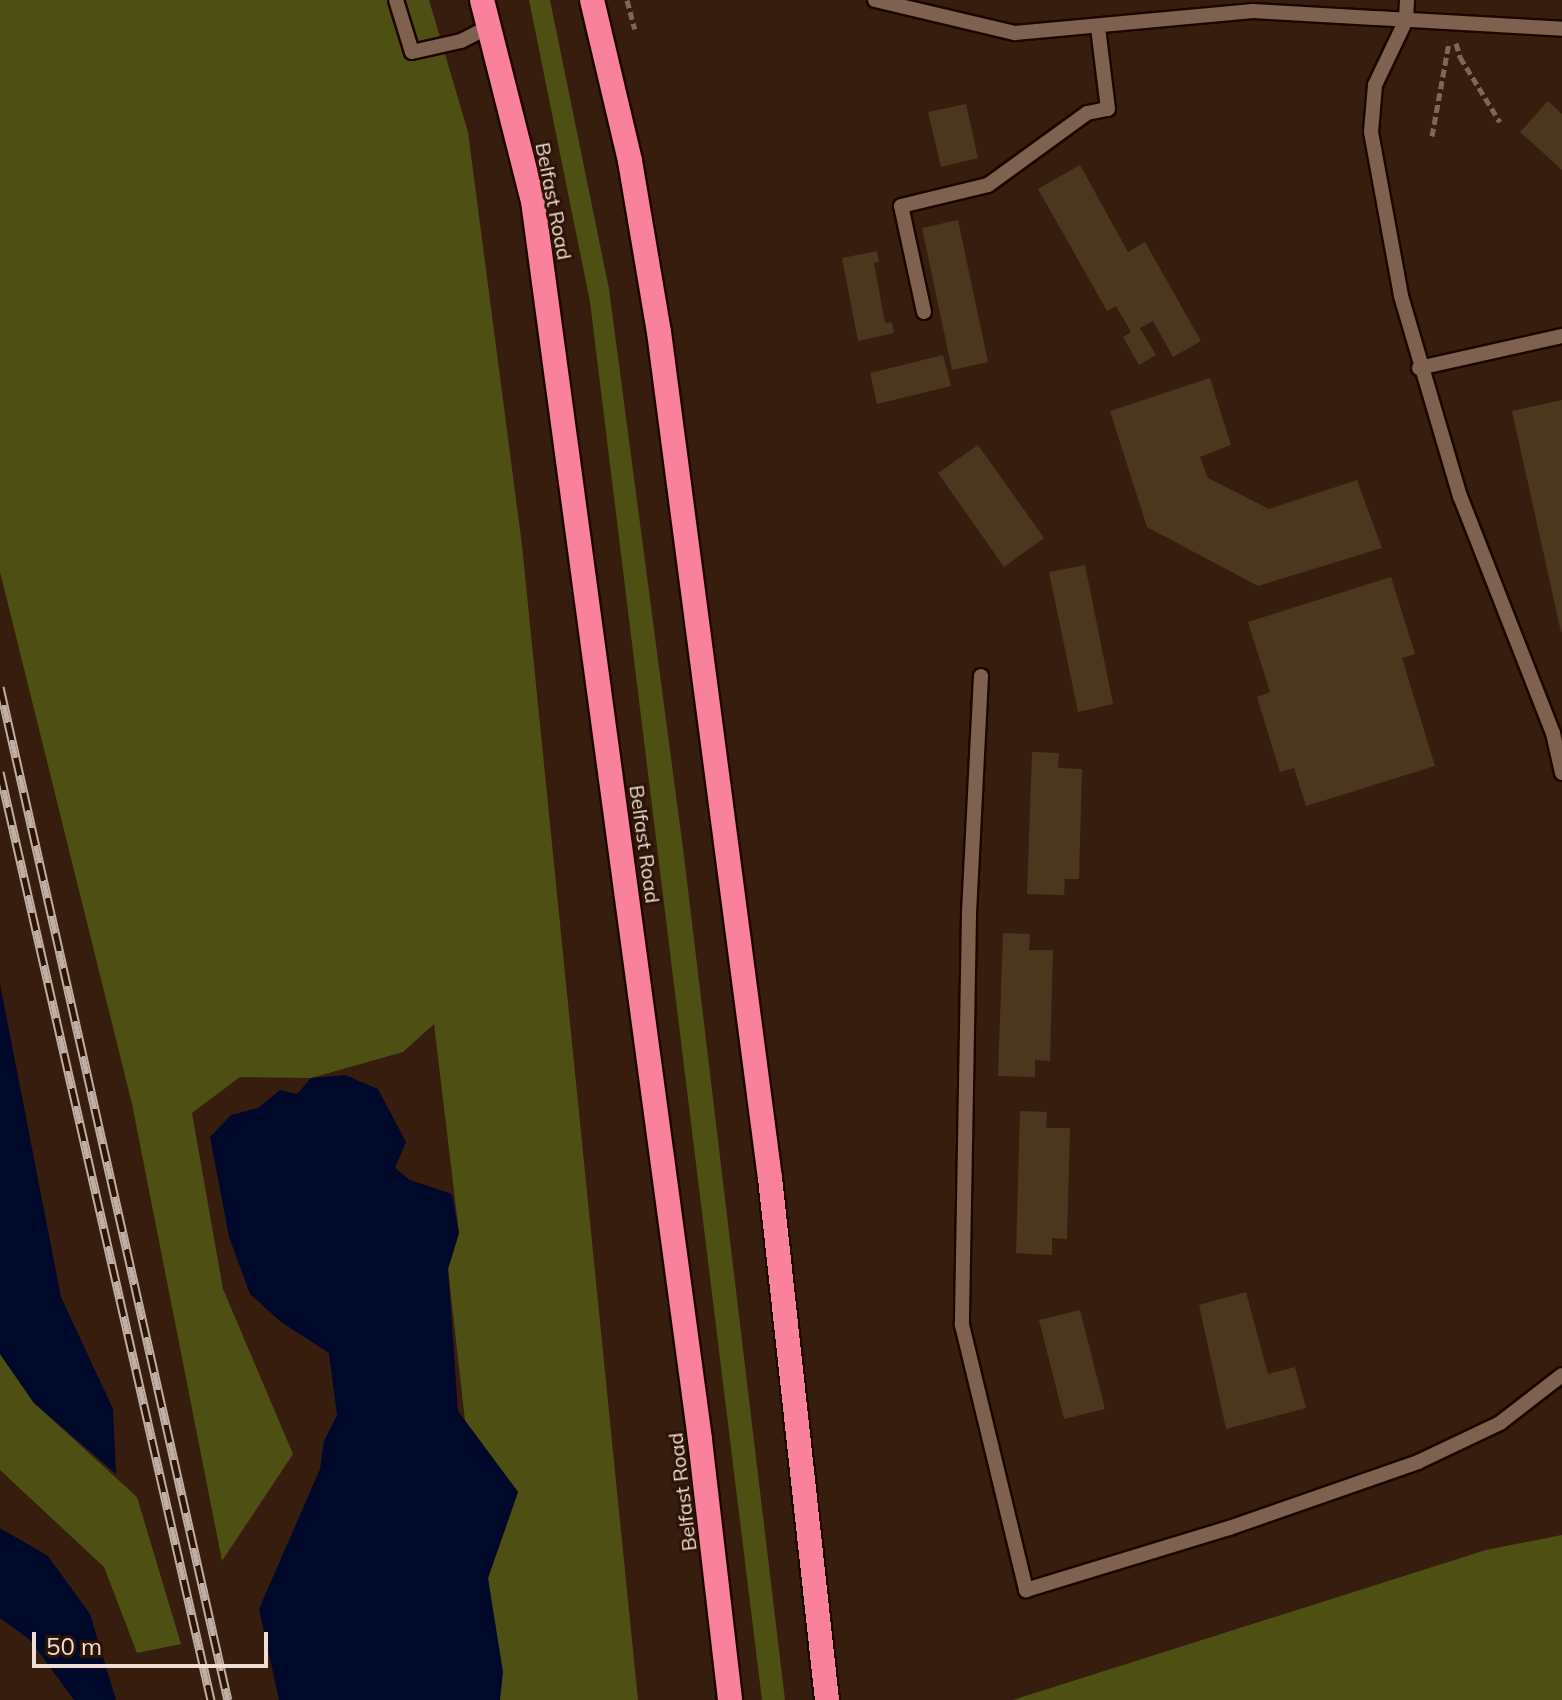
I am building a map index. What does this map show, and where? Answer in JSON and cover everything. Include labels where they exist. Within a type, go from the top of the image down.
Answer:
[{"type":"highway","name":"Belfast Road","points":[[482,0],[535,214],[698,1424],[730,1700]]},
{"type":"highway","points":[[592,0],[630,161],[661,348],[770,1178],[827,1700]]},
{"type":"lane","points":[[396,0],[412,52],[461,41],[489,27]]},
{"type":"lane","points":[[875,0],[1015,33],[1098,28],[1253,11],[1406,20],[1452,26],[1562,29]]},
{"type":"lane","points":[[1407,0],[1406,20],[1375,85],[1371,132],[1419,368],[1460,496],[1558,732],[1562,773]]},
{"type":"lane","points":[[924,312],[901,206],[988,185],[1087,113],[1108,109],[1098,28]]},
{"type":"lane","points":[[1419,368],[1562,336]]},
{"type":"lane","points":[[981,676],[969,915],[962,1325],[1026,1590],[1418,1462],[1500,1423],[1562,1375]]},
{"type":"path","points":[[627,0],[635,29]]},
{"type":"path","points":[[1452,26],[1460,57],[1500,122]]},
{"type":"path","points":[[1432,136],[1452,26]]},
{"type":"shaded area","points":[[0,0],[429,0],[468,132],[522,545],[638,1700],[497,1700],[488,1578],[518,1492],[465,1421],[448,1269],[459,1233],[434,1024],[403,1052],[311,1078],[240,1077],[192,1113],[223,1289],[293,1454],[222,1561],[132,1104],[0,572]]},
{"type":"shaded area","points":[[529,0],[550,0],[609,289],[684,856],[785,1700],[762,1700],[590,302]]},
{"type":"shaded area","points":[[0,1354],[34,1403],[137,1497],[181,1644],[137,1653],[104,1567],[0,1470]]},
{"type":"shaded area","points":[[1562,1535],[1562,1700],[1013,1700],[1486,1550]]},
{"type":"water","points":[[0,984],[61,1297],[113,1409],[116,1474],[34,1403],[0,1354]]},
{"type":"water","points":[[345,1075],[378,1089],[406,1142],[395,1168],[410,1180],[452,1194],[459,1233],[448,1269],[458,1411],[518,1492],[488,1578],[503,1672],[500,1700],[279,1700],[259,1609],[320,1469],[324,1441],[337,1415],[329,1353],[281,1322],[250,1294],[229,1237],[210,1137],[231,1115],[258,1108],[280,1090],[297,1094],[311,1078]]},
{"type":"water","points":[[0,1528],[48,1556],[90,1614],[116,1700],[74,1700],[30,1640],[0,1618]]},
{"type":"building","points":[[1548,101],[1562,114],[1562,170],[1520,132]]},
{"type":"building","points":[[966,104],[978,158],[941,167],[928,112]]},
{"type":"building","points":[[1080,165],[1128,252],[1145,242],[1201,341],[1173,357],[1153,321],[1140,328],[1156,355],[1139,365],[1123,337],[1131,332],[1116,306],[1107,311],[1038,189]]},
{"type":"building","points":[[958,220],[988,362],[952,370],[922,228]]},
{"type":"building","points":[[877,251],[879,262],[874,263],[885,323],[892,322],[894,333],[858,341],[842,258]]},
{"type":"building","points":[[943,355],[951,386],[877,404],[870,373]]},
{"type":"building","points":[[1210,378],[1231,445],[1200,457],[1208,478],[1269,509],[1357,480],[1382,548],[1258,586],[1147,527],[1110,411]]},
{"type":"building","points":[[1562,400],[1562,632],[1561,632],[1512,411]]},
{"type":"building","points":[[978,445],[1044,538],[1004,567],[938,473]]},
{"type":"building","points":[[1085,565],[1113,704],[1078,712],[1049,572]]},
{"type":"building","points":[[1391,577],[1415,654],[1402,658],[1435,766],[1306,806],[1294,768],[1280,772],[1257,697],[1270,692],[1248,622]]},
{"type":"building","points":[[1032,752],[1059,753],[1058,768],[1082,769],[1079,879],[1065,879],[1064,895],[1027,894]]},
{"type":"building","points":[[1003,933],[1030,934],[1029,950],[1053,950],[1050,1061],[1035,1060],[1035,1077],[998,1076]]},
{"type":"building","points":[[1020,1111],[1047,1112],[1046,1128],[1070,1128],[1067,1239],[1052,1238],[1052,1255],[1016,1253]]},
{"type":"building","points":[[1246,1292],[1268,1374],[1295,1367],[1306,1408],[1226,1429],[1199,1305]]},
{"type":"building","points":[[1080,1310],[1105,1409],[1064,1419],[1039,1320]]},
{"type":"railway","points":[[0,687],[228,1700]]},
{"type":"railway","points":[[0,772],[211,1700]]}]
